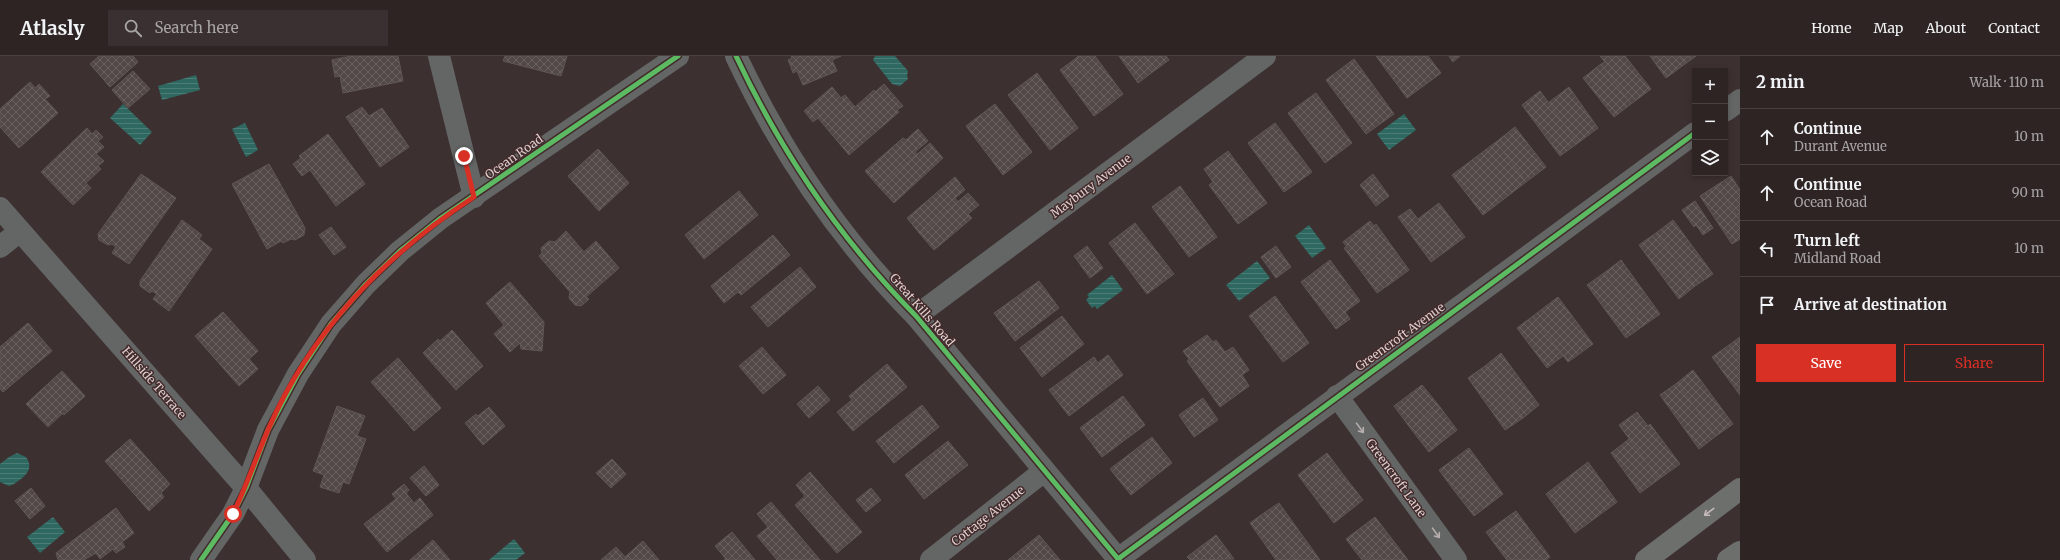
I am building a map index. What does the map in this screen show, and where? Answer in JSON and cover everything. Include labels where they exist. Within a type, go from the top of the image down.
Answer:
[{"type":"main road","points":[[1646,560],[1740,489]]},
{"type":"main road","points":[[1728,560],[1740,552]]},
{"type":"street","points":[[439,56],[474,197]]},
{"type":"street","name":"Ocean Road","points":[[200,560],[230,520],[246,488],[272,423],[298,374],[331,324],[366,284],[400,251],[441,218],[474,197],[678,56]]},
{"type":"street","name":"Great Kills Road","points":[[736,56],[756,100],[793,164],[843,233],[890,290],[916,316],[1119,559]]},
{"type":"street","name":"Maybury Avenue","points":[[916,316],[1265,56]]},
{"type":"street","points":[[1728,109],[1740,100]]},
{"type":"street","name":"Greencroft Avenue","points":[[1119,559],[1337,396],[1692,135]]},
{"type":"street","name":"Hillside Terrace","points":[[0,208],[246,488],[305,560]]},
{"type":"street","points":[[0,247],[20,231]]},
{"type":"street","name":"Greencroft Lane","points":[[1337,396],[1456,560]]},
{"type":"street","name":"Cottage Avenue","points":[[931,560],[1044,471]]},
{"type":"water","points":[[875,56],[895,56],[908,71],[908,79],[900,86],[892,84],[873,60]]},
{"type":"water","points":[[196,75],[200,90],[162,100],[158,86]]},
{"type":"water","points":[[123,104],[152,132],[140,145],[110,118]]},
{"type":"water","points":[[1404,114],[1416,130],[1389,150],[1377,134]]},
{"type":"water","points":[[245,123],[258,150],[246,157],[232,129]]},
{"type":"water","points":[[1309,225],[1326,248],[1312,258],[1295,236]]},
{"type":"water","points":[[1257,261],[1270,278],[1239,301],[1226,285]]},
{"type":"water","points":[[1112,275],[1123,290],[1097,309],[1095,306],[1092,308],[1086,300],[1089,297],[1087,295]]},
{"type":"water","points":[[17,453],[26,457],[29,469],[25,476],[9,486],[0,482],[0,464]]},
{"type":"water","points":[[53,517],[65,532],[40,553],[27,537]]},
{"type":"water","points":[[514,539],[525,553],[516,560],[489,560]]},
{"type":"building","points":[[99,56],[133,56],[138,62],[110,87],[90,64]]},
{"type":"building","points":[[351,56],[398,56],[403,81],[343,93],[340,76],[335,77],[332,60]]},
{"type":"building","points":[[505,56],[567,56],[561,76],[503,61]]},
{"type":"building","points":[[791,56],[841,56],[832,60],[837,71],[803,85],[797,71],[793,73],[788,60],[792,58]]},
{"type":"building","points":[[1078,56],[1095,56],[1123,94],[1109,105],[1075,59]]},
{"type":"building","points":[[1119,56],[1143,56],[1154,71],[1138,83]]},
{"type":"building","points":[[1143,56],[1166,56],[1169,60],[1154,71]]},
{"type":"building","points":[[1376,56],[1428,56],[1441,73],[1407,98]]},
{"type":"building","points":[[1449,56],[1460,56],[1453,62]]},
{"type":"building","points":[[1600,56],[1625,56],[1651,89],[1631,104],[1601,64],[1605,62]]},
{"type":"building","points":[[1650,56],[1679,56],[1685,64],[1666,78]]},
{"type":"building","points":[[1679,56],[1696,56],[1685,64]]},
{"type":"building","points":[[1075,59],[1109,105],[1094,116],[1060,70]]},
{"type":"building","points":[[1354,59],[1394,114],[1366,134],[1326,80]]},
{"type":"building","points":[[1601,64],[1631,104],[1614,117],[1583,78]]},
{"type":"building","points":[[133,71],[150,89],[128,108],[112,90]]},
{"type":"building","points":[[1037,73],[1078,128],[1050,150],[1008,95]]},
{"type":"building","points":[[30,82],[35,88],[39,84],[50,96],[45,99],[58,113],[19,148],[0,127],[0,109]]},
{"type":"building","points":[[884,84],[903,106],[897,110],[899,112],[849,155],[818,118],[813,122],[804,111],[832,87],[841,98],[845,95],[855,107],[874,90],[875,92]]},
{"type":"building","points":[[1569,87],[1598,128],[1578,143],[1548,103]]},
{"type":"building","points":[[1540,91],[1578,143],[1560,156],[1522,105]]},
{"type":"building","points":[[1316,93],[1352,143],[1325,163],[1288,113]]},
{"type":"building","points":[[995,104],[1032,152],[1003,175],[966,126]]},
{"type":"building","points":[[362,107],[369,116],[382,108],[409,147],[380,167],[346,117]]},
{"type":"building","points":[[1275,123],[1312,172],[1284,192],[1248,143]]},
{"type":"building","points":[[1515,127],[1546,167],[1526,182],[1496,142]]},
{"type":"building","points":[[87,128],[92,134],[96,130],[103,137],[98,141],[104,147],[96,154],[104,161],[98,166],[101,169],[86,183],[91,188],[73,205],[41,172]]},
{"type":"building","points":[[918,129],[928,141],[915,152],[917,154],[879,187],[865,171],[903,138],[906,140]]},
{"type":"building","points":[[328,134],[365,184],[336,206],[310,170],[302,176],[293,164],[301,158],[299,156]]},
{"type":"building","points":[[1496,142],[1526,182],[1483,215],[1452,175]]},
{"type":"building","points":[[930,143],[943,158],[894,203],[879,187]]},
{"type":"building","points":[[598,149],[629,183],[599,211],[568,176]]},
{"type":"building","points":[[1228,151],[1267,203],[1238,224],[1209,185],[1213,182],[1204,169]]},
{"type":"building","points":[[269,164],[305,228],[304,235],[295,240],[291,239],[283,243],[281,241],[267,249],[232,184]]},
{"type":"building","points":[[141,174],[176,198],[129,264],[112,253],[116,247],[112,244],[108,245],[99,240],[98,234]]},
{"type":"building","points":[[1373,174],[1389,196],[1376,206],[1360,185]]},
{"type":"building","points":[[1731,176],[1740,190],[1740,221],[1717,185]]},
{"type":"building","points":[[955,177],[965,190],[955,198],[958,202],[920,234],[907,218]]},
{"type":"building","points":[[1717,185],[1740,221],[1740,239],[1732,244],[1700,196]]},
{"type":"building","points":[[1180,186],[1217,237],[1189,257],[1152,207]]},
{"type":"building","points":[[739,191],[758,215],[704,259],[685,235]]},
{"type":"building","points":[[968,193],[979,205],[968,214],[972,218],[934,250],[920,234]]},
{"type":"building","points":[[1695,201],[1713,228],[1703,235],[1696,225],[1694,227],[1682,210]]},
{"type":"building","points":[[1439,203],[1465,237],[1431,262],[1398,217],[1410,209],[1418,219]]},
{"type":"building","points":[[182,220],[202,235],[199,239],[212,249],[169,311],[153,299],[157,294],[152,291],[150,293],[140,286],[140,281]]},
{"type":"building","points":[[1673,220],[1713,274],[1695,286],[1656,233]]},
{"type":"building","points":[[1370,221],[1374,226],[1376,224],[1409,270],[1394,281],[1357,231]]},
{"type":"building","points":[[1135,223],[1174,274],[1147,294],[1109,243]]},
{"type":"building","points":[[331,227],[346,247],[334,255],[319,235]]},
{"type":"building","points":[[566,231],[584,252],[596,241],[619,268],[586,297],[589,299],[581,306],[575,305],[569,298],[570,292],[539,256],[542,253],[541,248],[549,241],[555,242]]},
{"type":"building","points":[[1357,231],[1394,281],[1377,293],[1344,248],[1347,247],[1343,242]]},
{"type":"building","points":[[1656,233],[1695,286],[1679,299],[1639,245]]},
{"type":"building","points":[[773,235],[790,255],[741,295],[738,292],[724,303],[711,286]]},
{"type":"building","points":[[1087,246],[1103,268],[1090,278],[1074,256]]},
{"type":"building","points":[[1276,246],[1291,267],[1276,278],[1261,257]]},
{"type":"building","points":[[1330,260],[1360,301],[1345,312],[1350,319],[1336,329],[1301,282]]},
{"type":"building","points":[[1621,260],[1660,314],[1643,326],[1604,273]]},
{"type":"building","points":[[800,267],[816,287],[768,327],[751,307]]},
{"type":"building","points":[[1604,273],[1643,326],[1626,338],[1587,285]]},
{"type":"building","points":[[1039,281],[1059,308],[1015,341],[994,313]]},
{"type":"building","points":[[510,282],[544,322],[542,351],[521,349],[520,343],[510,352],[494,334],[504,325],[486,303]]},
{"type":"building","points":[[1275,296],[1309,343],[1283,362],[1249,316]]},
{"type":"building","points":[[1558,297],[1593,344],[1568,362],[1533,316]]},
{"type":"building","points":[[223,312],[258,351],[249,359],[258,369],[239,386],[195,336]]},
{"type":"building","points":[[1062,316],[1084,344],[1042,377],[1020,348]]},
{"type":"building","points":[[1533,316],[1563,356],[1547,368],[1517,328]]},
{"type":"building","points":[[28,323],[52,351],[3,392],[0,389],[0,347]]},
{"type":"building","points":[[452,330],[483,366],[456,390],[423,353],[438,339],[440,341]]},
{"type":"building","points":[[1207,335],[1213,342],[1216,340],[1225,352],[1233,347],[1249,370],[1242,375],[1249,386],[1220,407],[1187,361],[1189,359],[1183,351]]},
{"type":"building","points":[[1740,337],[1740,360],[1729,345]]},
{"type":"building","points":[[1729,345],[1740,360],[1740,395],[1712,357]]},
{"type":"building","points":[[762,347],[786,375],[763,394],[739,366]]},
{"type":"building","points":[[1501,353],[1539,405],[1523,418],[1485,366]]},
{"type":"building","points":[[1108,355],[1123,375],[1069,416],[1049,390],[1094,357],[1098,363]]},
{"type":"building","points":[[398,358],[441,408],[414,431],[371,382]]},
{"type":"building","points":[[887,364],[907,387],[853,431],[837,412],[852,400],[849,396]]},
{"type":"building","points":[[1485,366],[1523,418],[1505,430],[1468,378]]},
{"type":"building","points":[[1693,370],[1733,424],[1716,436],[1677,383]]},
{"type":"building","points":[[62,371],[85,396],[48,427],[26,404]]},
{"type":"building","points":[[1677,383],[1716,436],[1699,449],[1660,395]]},
{"type":"building","points":[[1422,385],[1440,407],[1411,429],[1394,406]]},
{"type":"building","points":[[818,386],[830,400],[809,418],[797,404]]},
{"type":"building","points":[[1123,396],[1145,425],[1102,457],[1080,428]]},
{"type":"building","points":[[1203,398],[1218,420],[1194,437],[1179,415]]},
{"type":"building","points":[[922,405],[939,427],[894,463],[876,441]]},
{"type":"building","points":[[337,406],[365,416],[357,436],[366,439],[349,484],[343,482],[339,493],[320,487],[324,475],[313,471]]},
{"type":"building","points":[[489,407],[505,426],[483,445],[465,423],[476,414],[478,416]]},
{"type":"building","points":[[1440,407],[1457,430],[1429,452],[1411,429]]},
{"type":"building","points":[[1637,412],[1648,426],[1650,424],[1680,464],[1659,479],[1619,425]]},
{"type":"building","points":[[1152,437],[1172,463],[1131,495],[1110,469]]},
{"type":"building","points":[[130,439],[170,484],[161,493],[164,497],[149,511],[105,461]]},
{"type":"building","points":[[1629,439],[1659,479],[1640,493],[1611,453]]},
{"type":"building","points":[[948,441],[968,465],[924,499],[905,475]]},
{"type":"building","points":[[1469,448],[1486,471],[1456,493],[1439,470]]},
{"type":"building","points":[[1327,453],[1345,477],[1316,499],[1298,475]]},
{"type":"building","points":[[612,459],[626,474],[611,488],[596,473]]},
{"type":"building","points":[[1588,462],[1617,502],[1575,533],[1546,494]]},
{"type":"building","points":[[424,466],[439,485],[426,496],[410,478]]},
{"type":"building","points":[[1486,471],[1503,494],[1474,516],[1456,493]]},
{"type":"building","points":[[810,472],[862,532],[837,553],[795,505],[805,496],[796,485]]},
{"type":"building","points":[[1345,477],[1363,500],[1334,523],[1316,499]]},
{"type":"building","points":[[404,484],[409,490],[406,493],[414,503],[420,498],[433,515],[387,552],[364,524],[396,499],[392,494]]},
{"type":"building","points":[[31,488],[45,506],[30,519],[15,501]]},
{"type":"building","points":[[871,488],[881,500],[866,512],[856,500]]},
{"type":"building","points":[[771,502],[820,560],[777,560],[757,536],[768,527],[757,514]]},
{"type":"building","points":[[1279,503],[1320,560],[1298,560],[1264,513]]},
{"type":"building","points":[[116,508],[134,533],[122,542],[125,547],[116,553],[113,549],[100,559],[96,553],[84,560],[58,560],[56,553]]},
{"type":"building","points":[[1516,511],[1533,534],[1503,555],[1486,532]]},
{"type":"building","points":[[1264,513],[1298,560],[1276,560],[1250,523]]},
{"type":"building","points":[[1375,517],[1392,539],[1362,560],[1346,539]]},
{"type":"building","points":[[732,532],[755,560],[724,560],[726,559],[715,546]]},
{"type":"building","points":[[1533,534],[1550,557],[1546,560],[1507,560],[1503,555]]},
{"type":"building","points":[[1039,535],[1060,560],[1008,560]]},
{"type":"building","points":[[1216,535],[1234,559],[1190,560],[1187,557]]},
{"type":"building","points":[[1392,539],[1408,560],[1364,560]]},
{"type":"building","points":[[433,540],[450,560],[410,560]]},
{"type":"building","points":[[643,541],[659,560],[628,560],[625,557]]},
{"type":"building","points":[[616,547],[628,560],[601,560]]},
{"type":"cycle path","points":[[201,560],[233,514],[246,488],[268,430],[298,374],[331,324],[366,284],[400,251],[441,218],[678,56]]},
{"type":"cycle path","points":[[736,56],[754,92],[793,161],[838,226],[862,257],[916,316],[1119,560]]},
{"type":"cycle path","points":[[1118,559],[1692,135]]},
{"type":"route","points":[[233,514],[246,488],[268,430],[298,374],[331,324],[366,284],[400,251],[441,218],[474,197],[464,156]]}]
